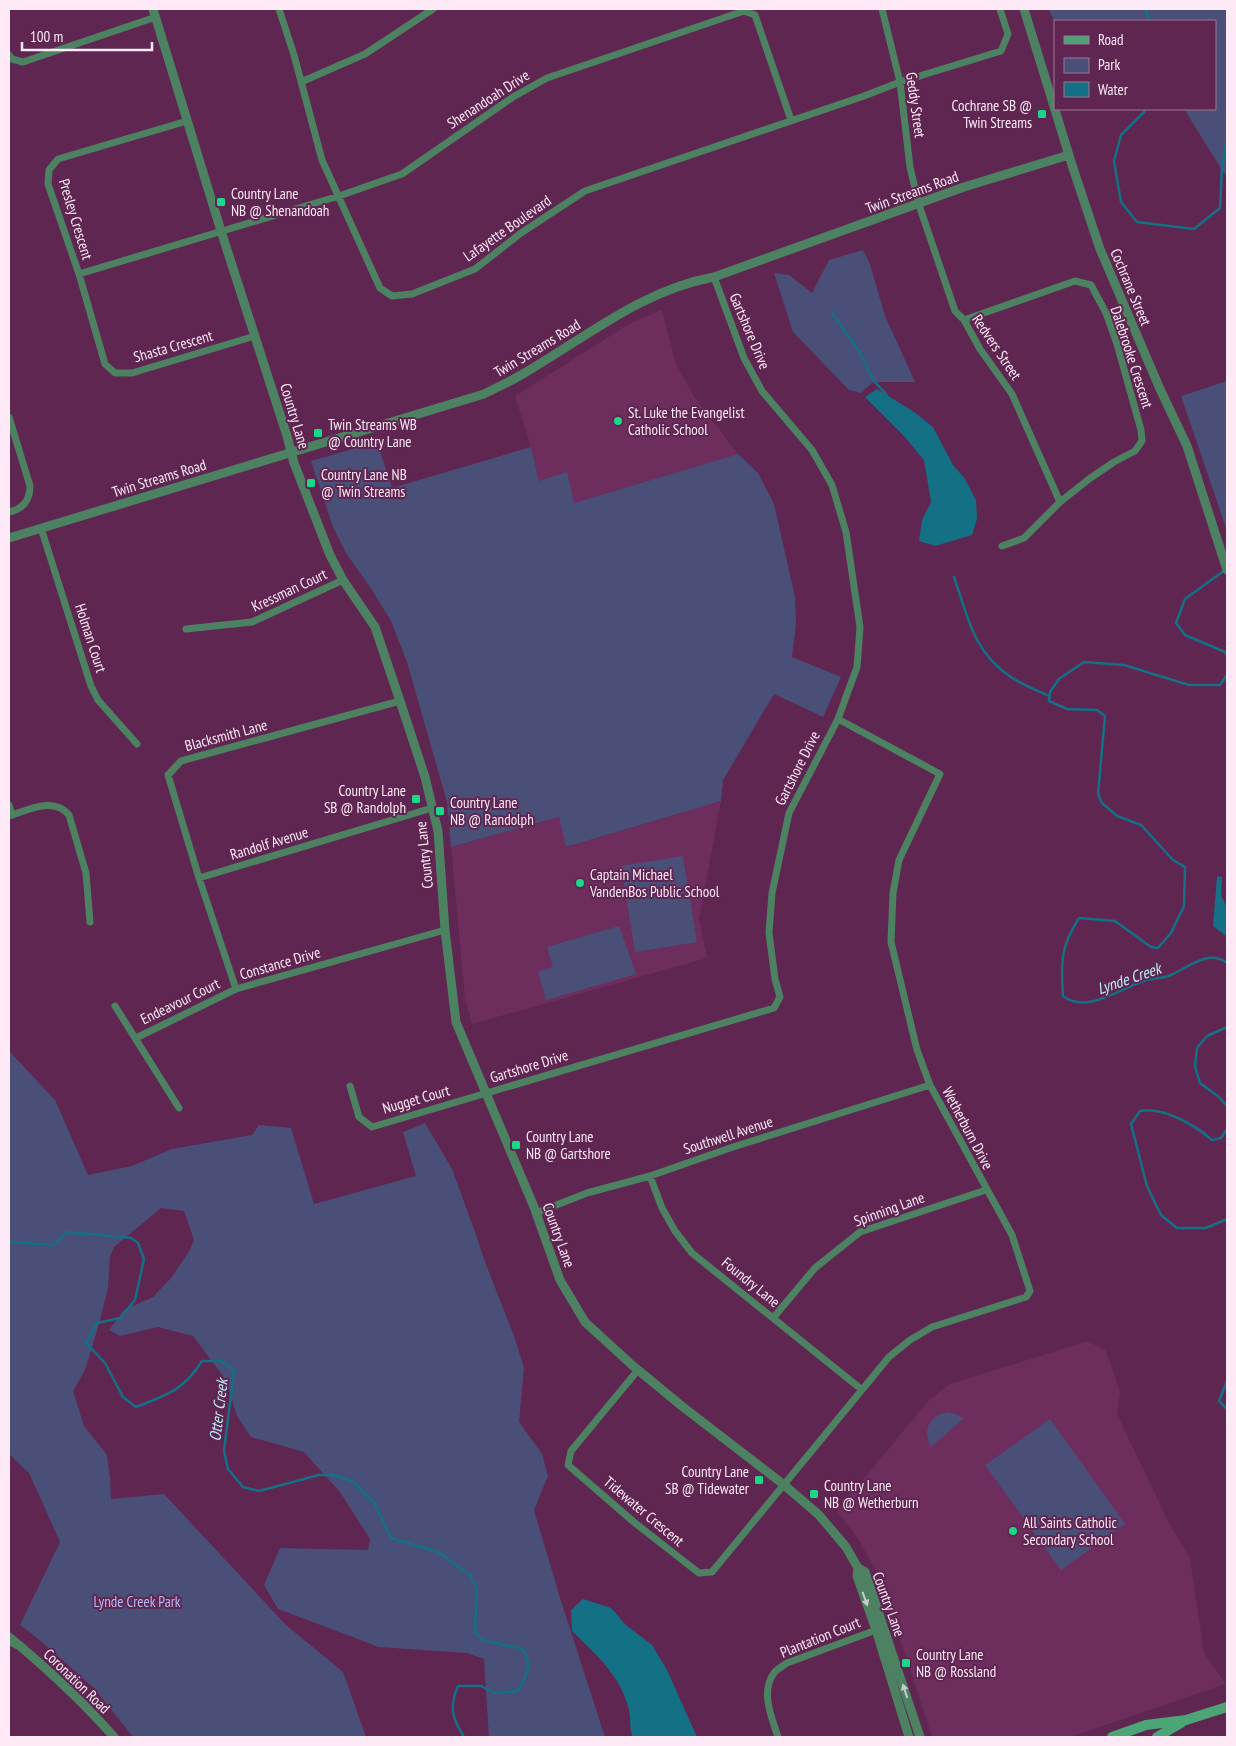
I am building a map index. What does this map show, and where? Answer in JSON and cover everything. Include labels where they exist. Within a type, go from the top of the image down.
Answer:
[{"type":"main road","points":[[1112,1737],[1146,1725],[1186,1720],[1227,1707]]},
{"type":"main road","points":[[1157,1737],[1186,1720]]},
{"type":"street","name":"Lafayette Boulevard","points":[[279,9],[322,160],[380,288],[392,296],[412,294],[475,269],[521,233],[585,191],[900,82],[1001,51],[1008,34],[1000,9]]},
{"type":"street","points":[[301,82],[365,54],[433,9]]},
{"type":"street","name":"Geddy Street","points":[[882,9],[900,82],[910,167],[919,205]]},
{"type":"street","name":"Cochrane Street","points":[[1024,9],[1054,106]]},
{"type":"street","name":"Shenandoah Drive","points":[[221,230],[339,196],[402,174],[512,97],[547,78],[744,11],[755,15],[792,120]]},
{"type":"street","points":[[9,55],[12,59],[23,62],[155,13]]},
{"type":"street","name":"Country Lane","points":[[155,13],[294,463],[330,555],[343,580],[375,627],[425,777],[438,831],[445,930],[456,1022],[536,1214],[560,1280],[585,1322],[638,1370],[783,1484],[819,1515],[846,1547],[858,1568],[857,1576],[880,1628],[920,1737]]},
{"type":"street","name":"Cochrane Street","points":[[1055,110],[1100,249],[1160,389],[1187,446],[1227,570]]},
{"type":"street","name":"Presley Crescent","points":[[187,121],[58,160],[49,170],[48,184],[79,274],[221,230]]},
{"type":"street","name":"Twin Streams Road","points":[[9,538],[484,394],[521,376],[628,308],[658,294],[964,188],[1069,155]]},
{"type":"street","name":"Redvers Street","points":[[919,205],[955,311],[964,320],[980,349],[1012,394],[1060,502]]},
{"type":"street","name":"Shasta Crescent","points":[[79,274],[105,364],[116,373],[132,373],[255,336]]},
{"type":"street","name":"Gartshore Drive","points":[[486,1093],[774,1008],[780,997],[775,979],[769,933],[772,893],[789,813],[838,719],[856,667],[860,626],[846,532],[832,485],[812,450],[762,390],[744,358],[714,276]]},
{"type":"street","name":"Dalebrooke Crescent","points":[[964,320],[1075,281],[1091,284],[1106,313],[1130,389],[1141,430],[1142,442],[1135,451],[1114,462],[1089,479],[1060,502]]},
{"type":"street","points":[[9,417],[30,486],[30,493],[23,506],[9,512]]},
{"type":"street","points":[[1002,546],[1024,538],[1060,502]]},
{"type":"street","name":"Holman Court","points":[[41,528],[98,700],[137,744]]},
{"type":"street","name":"Kressman Court","points":[[186,629],[252,622],[343,580]]},
{"type":"street","name":"Blacksmith Lane","points":[[199,878],[168,775],[182,761],[400,701]]},
{"type":"street","name":"Wetherburn Drive","points":[[783,1484],[889,1357],[932,1328],[1026,1297],[1030,1292],[1012,1235],[930,1084],[917,1050],[891,942],[893,893],[899,860],[940,774],[838,719]]},
{"type":"street","points":[[9,805],[10,815],[40,806],[55,805],[65,809],[69,815],[86,873],[90,922]]},
{"type":"street","name":"Randolf Avenue","points":[[199,878],[432,808]]},
{"type":"street","name":"Constance Drive","points":[[199,878],[236,989],[445,930]]},
{"type":"street","name":"Endeavour Court","points":[[136,1038],[236,989]]},
{"type":"street","name":"Endeavour Court","points":[[115,1006],[179,1108]]},
{"type":"street","name":"Southwell Avenue","points":[[536,1214],[587,1193],[650,1176],[733,1147],[930,1084]]},
{"type":"street","name":"Nugget Court","points":[[350,1086],[359,1117],[372,1127],[486,1093]]},
{"type":"street","name":"Foundry Lane","points":[[650,1176],[662,1208],[675,1231],[692,1253],[861,1389]]},
{"type":"street","name":"Spinning Lane","points":[[773,1318],[814,1268],[860,1232],[986,1190]]},
{"type":"street","name":"Tidewater Crescent","points":[[638,1370],[571,1451],[568,1465],[635,1523],[699,1573],[712,1572],[783,1484]]},
{"type":"street","name":"Country Lane","points":[[880,1628],[910,1737]]},
{"type":"street","name":"Plantation Court","points":[[778,1737],[768,1703],[768,1688],[774,1672],[787,1663],[880,1628]]},
{"type":"street","name":"Coronation Road","points":[[9,1639],[48,1669],[88,1707],[114,1737]]},
{"type":"shaded area","name":"St. Luke the Evangelist Catholic School","points":[[662,310],[676,364],[693,395],[738,454],[574,503],[539,481],[531,447],[515,396],[634,321]]},
{"type":"shaded area","name":"Captain Michael VandenBos Public School","points":[[721,801],[699,919],[707,958],[472,1024],[465,998],[451,847],[559,817],[567,847]]},
{"type":"shaded area","name":"All Saints Catholic Secondary School","points":[[1088,1341],[1106,1351],[1120,1392],[1117,1414],[1169,1523],[1190,1558],[1204,1653],[1226,1684],[1070,1737],[932,1737],[881,1580],[859,1540],[837,1511],[929,1400],[950,1384]]},
{"type":"green space","points":[[1049,9],[1227,9],[1227,178],[1185,110],[1216,110],[1216,20],[1054,22]]},
{"type":"green space","points":[[863,250],[870,264],[885,316],[915,382],[873,382],[861,393],[849,390],[793,332],[774,273],[789,275],[812,293],[829,260]]},
{"type":"green space","points":[[1227,381],[1227,531],[1181,396]]},
{"type":"green space","points":[[377,442],[392,488],[531,447],[539,481],[567,472],[574,503],[738,454],[758,473],[774,504],[795,597],[796,624],[792,657],[841,677],[823,717],[774,694],[723,780],[721,801],[566,847],[559,817],[451,847],[447,802],[407,662],[391,621],[346,553],[333,527],[311,461]]},
{"type":"green space","points":[[683,856],[697,942],[635,952],[621,866]]},
{"type":"green space","points":[[619,926],[636,974],[546,1000],[538,972],[553,967],[547,947]]},
{"type":"green space","name":"Lynde Creek Park","points":[[9,1051],[55,1100],[88,1175],[132,1166],[172,1149],[252,1135],[259,1125],[291,1128],[314,1204],[416,1176],[403,1132],[425,1123],[452,1169],[524,1368],[519,1422],[542,1454],[548,1476],[534,1510],[605,1737],[489,1737],[484,1659],[467,1653],[379,1647],[278,1609],[264,1585],[280,1548],[368,1550],[370,1539],[340,1492],[304,1452],[251,1437],[237,1416],[226,1380],[193,1336],[158,1327],[120,1336],[109,1330],[124,1310],[153,1297],[171,1278],[190,1250],[194,1240],[184,1211],[161,1208],[114,1247],[110,1257],[108,1288],[99,1324],[85,1370],[73,1391],[84,1426],[107,1455],[111,1499],[164,1494],[286,1625],[343,1672],[366,1737],[133,1737],[93,1687],[20,1625],[60,1542],[29,1473],[9,1454]]},
{"type":"green space","points":[[948,1412],[956,1414],[963,1419],[931,1447],[927,1435],[929,1424],[936,1416]]},
{"type":"green space","points":[[1050,1419],[1125,1524],[1061,1570],[985,1465]]},
{"type":"water","points":[[877,389],[914,412],[933,427],[953,465],[965,479],[976,500],[977,519],[972,535],[935,546],[919,541],[922,520],[931,502],[924,460],[904,436],[865,397]]},
{"type":"water","points":[[1217,876],[1222,877],[1221,895],[1227,908],[1227,937],[1213,926]]},
{"type":"water","points":[[583,1599],[611,1608],[626,1625],[652,1645],[667,1670],[697,1737],[633,1737],[629,1710],[614,1676],[590,1648],[572,1631],[571,1610]]},
{"type":"waterway","name":"Lynde Creek","points":[[1145,9],[1150,20]]},
{"type":"waterway","name":"Lynde Creek","points":[[1145,110],[1121,135],[1114,161],[1121,202],[1137,222],[1194,229],[1220,208],[1222,167],[1227,138]]},
{"type":"waterway","points":[[832,313],[859,351],[874,381],[887,395],[887,399]]},
{"type":"waterway","name":"Lynde Creek","points":[[1225,570],[1185,599],[1176,623],[1185,635],[1225,652],[1227,656]]},
{"type":"waterway","points":[[954,577],[968,620],[980,645],[988,656],[998,667],[1015,680],[1049,696]]},
{"type":"waterway","name":"Lynde Creek","points":[[1227,675],[1220,685],[1189,685],[1124,665],[1084,662],[1059,679],[1050,692],[1049,701],[1067,709],[1097,710],[1105,716],[1098,794],[1102,803],[1117,816],[1141,825],[1173,860],[1185,867],[1184,906],[1171,933],[1158,948],[1151,947],[1115,921],[1079,918],[1068,938],[1063,956],[1063,996],[1072,1001],[1092,1002],[1145,981],[1171,975],[1199,961],[1213,958],[1227,963]]},
{"type":"waterway","name":"Lynde Creek","points":[[1227,1027],[1207,1036],[1197,1048],[1195,1066],[1200,1083],[1219,1097],[1227,1106]]},
{"type":"waterway","name":"Lynde Creek","points":[[1227,1129],[1221,1138],[1212,1140],[1197,1128],[1178,1118],[1149,1110],[1140,1111],[1131,1124],[1147,1186],[1161,1215],[1177,1228],[1206,1228],[1227,1219]]},
{"type":"waterway","name":"Otter Creek","points":[[9,1242],[54,1245],[67,1232],[131,1238],[138,1243],[144,1259],[135,1300],[120,1318],[97,1323],[86,1343],[105,1363],[123,1397],[136,1407],[174,1390],[188,1379],[202,1361],[222,1361],[234,1371],[224,1451],[228,1469],[243,1487],[259,1491],[319,1475],[334,1475],[353,1482],[375,1504],[391,1538],[438,1552],[470,1575],[477,1588],[475,1632],[482,1640],[523,1649],[528,1660],[528,1666],[526,1676],[518,1691],[495,1693],[481,1686],[458,1686],[453,1700],[453,1712],[454,1718],[464,1737]]},
{"type":"waterway","name":"Lynde Creek","points":[[1227,1381],[1219,1401],[1227,1409]]},
{"type":"place","name":"Cochrane SB @ Twin Streams","points":[[1042,114]]},
{"type":"place","name":"Country Lane NB @ Shenandoah","points":[[221,202]]},
{"type":"place","name":"St. Luke the Evangelist Catholic School","points":[[618,421]]},
{"type":"place","name":"Twin Streams WB @ Country Lane","points":[[318,433]]},
{"type":"place","name":"Country Lane NB @ Twin Streams","points":[[311,483]]},
{"type":"place","name":"Country Lane SB @ Randolph","points":[[416,799]]},
{"type":"place","name":"Country Lane NB @ Randolph","points":[[440,811]]},
{"type":"place","name":"Captain Michael VandenBos Public School","points":[[580,883]]},
{"type":"place","name":"Country Lane NB @ Gartshore","points":[[516,1145]]},
{"type":"place","name":"Country Lane SB @ Tidewater","points":[[759,1480]]},
{"type":"place","name":"Country Lane NB @ Wetherburn","points":[[814,1494]]},
{"type":"place","name":"All Saints Catholic Secondary School","points":[[1013,1531]]},
{"type":"place","name":"Country Lane NB @ Rossland","points":[[906,1663]]}]
